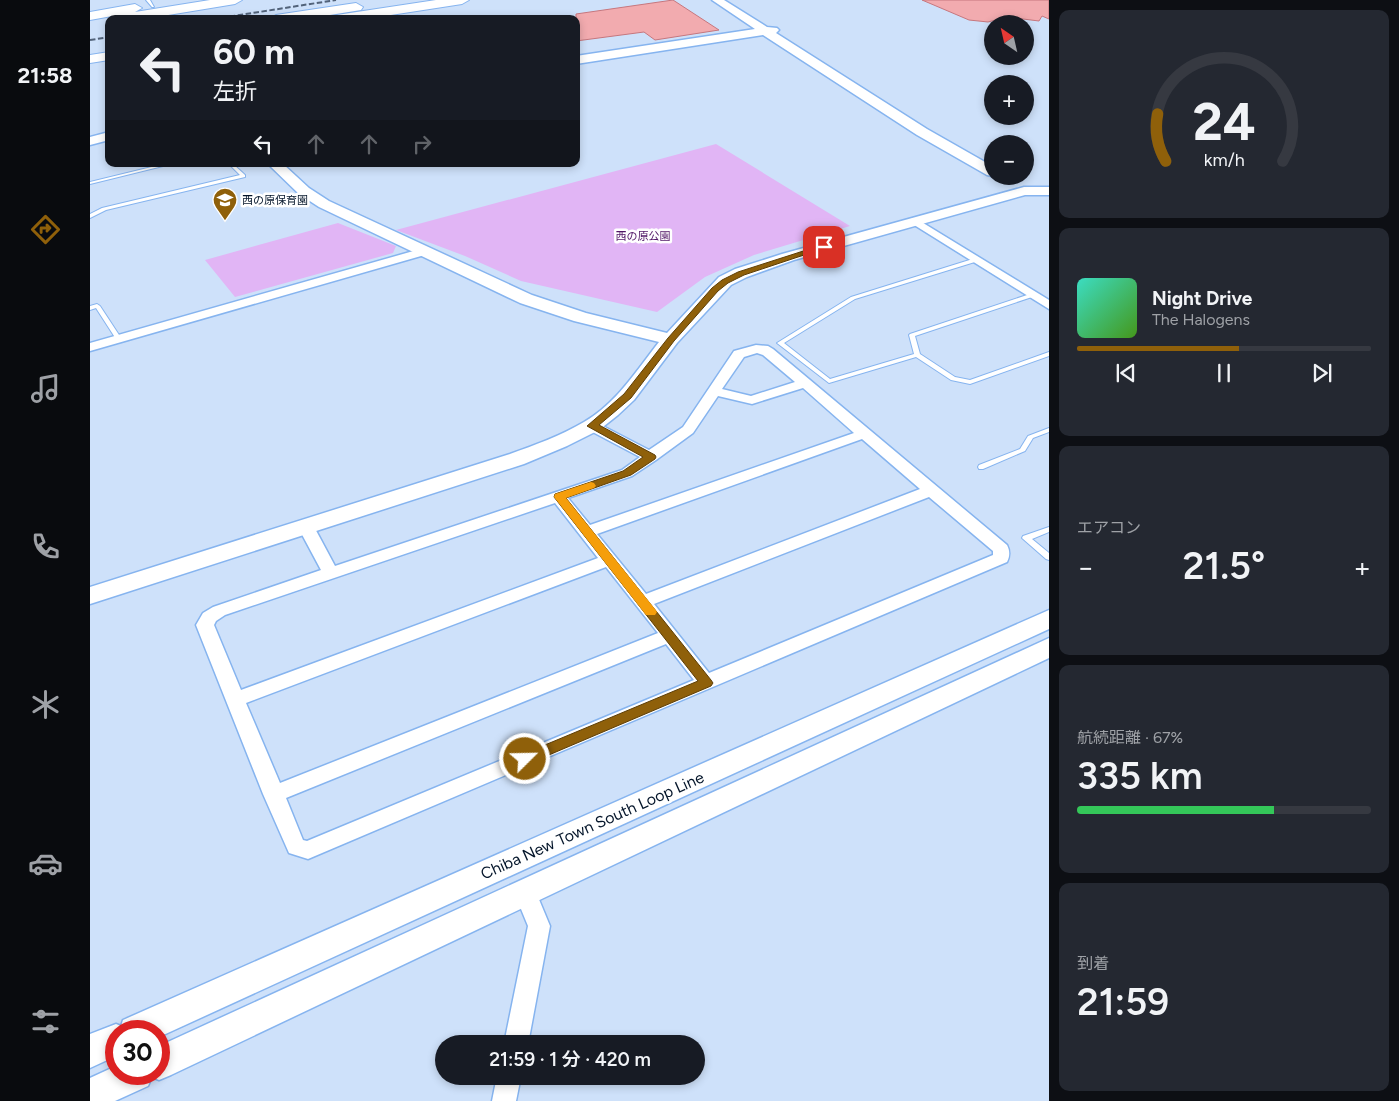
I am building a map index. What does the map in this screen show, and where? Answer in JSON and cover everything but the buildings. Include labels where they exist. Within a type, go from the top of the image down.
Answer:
[{"type":"highway","points":[[90,16],[150,3],[191,0]]},
{"type":"highway","points":[[142,15],[235,0]]},
{"type":"highway","points":[[302,15],[400,0]]},
{"type":"highway","points":[[363,15],[462,0]]},
{"type":"highway","points":[[90,23],[105,21]]},
{"type":"highway","points":[[90,49],[105,47]]},
{"type":"highway","points":[[90,59],[105,57]]},
{"type":"street","points":[[717,0],[772,30],[984,157]]},
{"type":"street","points":[[733,0],[772,30],[922,132],[984,167]]},
{"type":"street","points":[[580,59],[772,30]]},
{"type":"street","points":[[90,141],[105,137]]},
{"type":"street","points":[[278,167],[304,191],[324,204],[547,308],[671,340]]},
{"type":"street","points":[[90,596],[517,459],[560,442],[592,426],[627,396],[671,340],[725,281],[788,257],[915,222],[1018,185]]},
{"type":"street","points":[[1029,185],[1048,192]]},
{"type":"street","points":[[915,222],[1049,305]]},
{"type":"street","points":[[90,346],[424,252]]},
{"type":"street","points":[[763,349],[1001,549],[1001,558],[308,850],[296,847],[205,625],[209,617],[219,611],[627,473],[688,430],[714,390],[739,354],[763,349]]},
{"type":"street","points":[[714,390],[752,400],[805,383]]},
{"type":"street","points":[[592,426],[651,457]]},
{"type":"street","points":[[587,532],[864,434]]},
{"type":"street","points":[[642,602],[932,490]]},
{"type":"street","points":[[559,497],[707,683]]},
{"type":"street","points":[[306,527],[331,573]]},
{"type":"street","points":[[235,700],[610,560]]},
{"type":"street","name":"Chiba New Town South Loop Line","points":[[159,1020],[1049,619]]},
{"type":"street","points":[[273,794],[669,636]]},
{"type":"street","name":"Chiba New Town South Loop Line","points":[[170,1058],[1049,647]]},
{"type":"street","points":[[518,1035],[539,926],[525,892]]},
{"type":"street","points":[[90,1052],[105,1045]]},
{"type":"street","points":[[90,1095],[112,1085]]},
{"type":"street","points":[[504,1101],[507,1085]]},
{"type":"lane","points":[[90,183],[157,167]]},
{"type":"lane","points":[[90,216],[104,209],[242,176],[234,167]]},
{"type":"lane","points":[[917,356],[829,381],[780,343],[853,298],[976,260]]},
{"type":"lane","points":[[1033,295],[912,335],[917,356],[953,379],[970,382],[1049,354]]},
{"type":"lane","points":[[90,308],[97,306],[118,338]]},
{"type":"lane","points":[[980,467],[1023,450],[1030,437],[1049,430]]},
{"type":"lane","points":[[1049,529],[1026,538],[1049,557]]},
{"type":"green space","name":"西の原公園","points":[[716,144],[850,226],[754,255],[705,277],[657,312],[521,281],[465,256],[396,230]]},
{"type":"green space","points":[[338,223],[396,246],[393,253],[235,297],[205,260]]},
{"type":"railway","points":[[240,15],[336,0]]},
{"type":"railway","points":[[90,40],[105,38]]},
{"type":"slow traffic","points":[[591,486],[559,497],[651,612]]},
{"type":"place","name":"西の原保育園","points":[[225,221]]},
{"type":"route","points":[[525,759],[707,683],[559,497],[627,473],[651,457],[592,426],[627,396],[671,340],[715,290],[725,281],[741,273],[824,247]]}]
